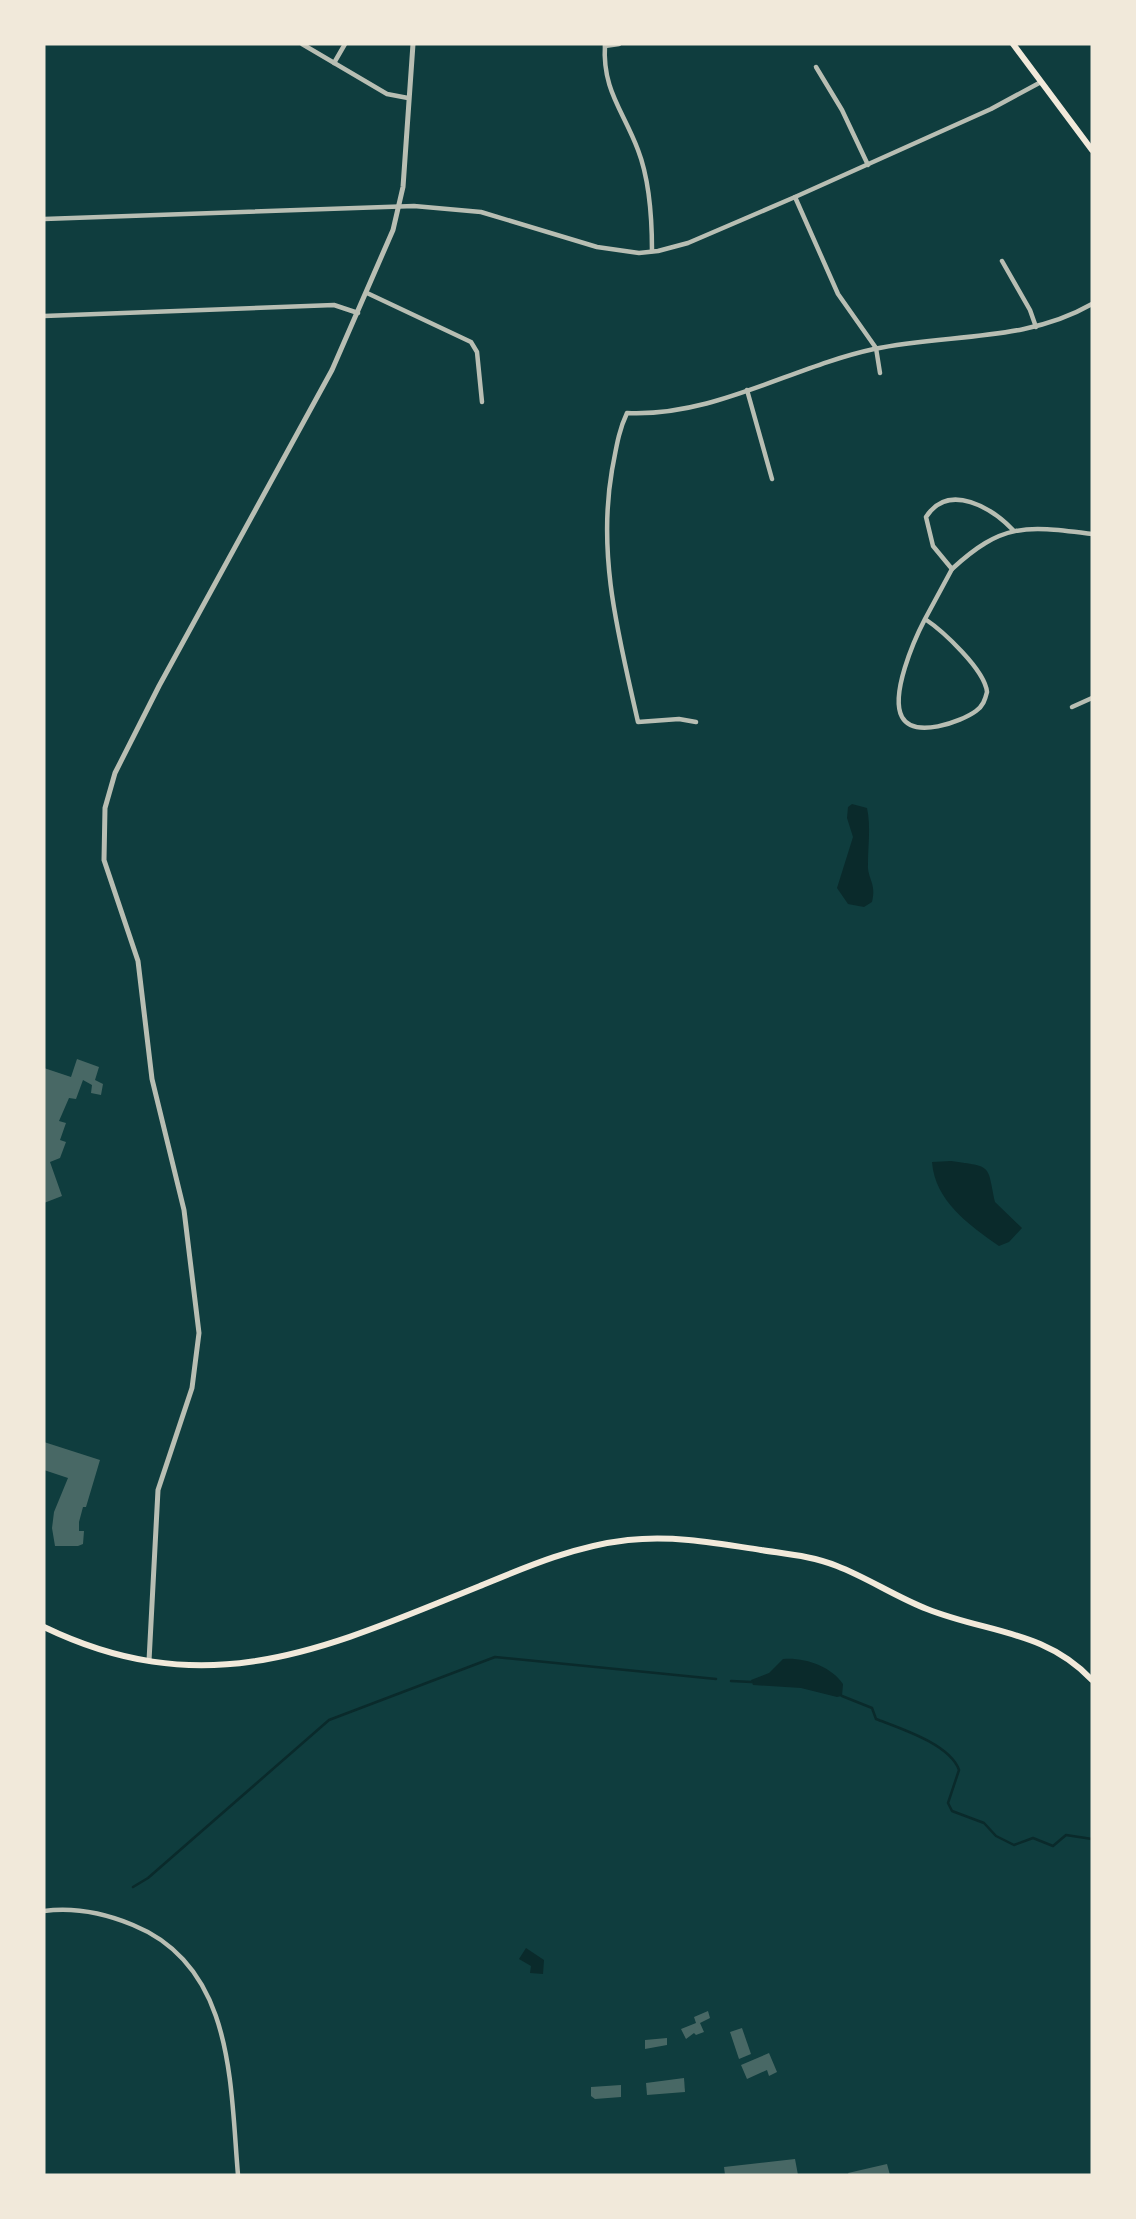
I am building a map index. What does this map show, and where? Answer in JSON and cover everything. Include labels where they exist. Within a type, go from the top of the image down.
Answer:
[{"type":"main road","points":[[1013,44],[1092,150]]},
{"type":"main road","points":[[44,1627],[99,1649],[149,1661],[222,1666],[296,1655],[345,1640],[566,1552],[607,1543],[662,1538],[707,1542],[827,1562],[937,1613],[1041,1642],[1067,1656],[1092,1680]]},
{"type":"street","points":[[302,44],[387,94],[408,99]]},
{"type":"street","points":[[334,63],[345,44]]},
{"type":"street","points":[[149,1661],[157,1497],[192,1388],[199,1333],[184,1210],[150,1071],[138,961],[104,860],[105,808],[115,774],[147,710],[318,397],[367,293],[400,206],[413,44]]},
{"type":"street","points":[[619,44],[605,45],[604,62],[610,94],[643,165],[653,251]]},
{"type":"street","points":[[816,67],[842,110],[868,165]]},
{"type":"street","points":[[44,219],[400,206],[473,211],[597,247],[639,253],[688,243],[991,109],[1041,82]]},
{"type":"street","points":[[794,197],[838,294],[876,348],[880,373]]},
{"type":"street","points":[[1002,261],[1030,310],[1036,327]]},
{"type":"street","points":[[367,293],[472,343],[477,351],[482,402]]},
{"type":"street","points":[[696,722],[679,719],[638,722],[607,574],[606,524],[610,484],[618,435],[627,413],[662,414],[688,410],[820,362],[876,348],[1003,334],[1036,327],[1057,321],[1092,304]]},
{"type":"street","points":[[44,316],[334,305],[358,313]]},
{"type":"street","points":[[747,390],[772,479]]},
{"type":"street","points":[[952,569],[933,546],[927,527],[926,517],[934,508],[947,502],[973,501],[991,509],[1013,530]]},
{"type":"street","points":[[925,619],[935,626],[981,675],[987,692],[976,711],[936,726],[916,727],[907,724],[900,712],[900,691],[905,665],[925,619],[952,569],[977,546],[1000,533],[1024,528],[1092,534]]},
{"type":"street","points":[[1072,706],[1092,698]]},
{"type":"street","points":[[44,1911],[65,1909],[100,1913],[120,1919],[165,1942],[195,1970],[212,1999],[220,2025],[229,2075],[238,2175]]},
{"type":"water","points":[[852,804],[867,808],[868,815],[868,869],[873,896],[872,902],[864,907],[848,904],[837,888],[853,837],[847,818],[848,807]]},
{"type":"water","points":[[951,1161],[981,1167],[989,1174],[995,1202],[1022,1228],[1009,1242],[999,1246],[976,1230],[947,1200],[940,1189],[932,1162]]},
{"type":"water","points":[[783,1659],[808,1661],[832,1672],[843,1684],[842,1696],[801,1688],[753,1685],[751,1680],[769,1673]]},
{"type":"water","points":[[526,1948],[544,1960],[543,1974],[530,1973],[531,1966],[519,1959]]},
{"type":"building","points":[[77,1059],[99,1067],[95,1080],[103,1084],[101,1095],[91,1093],[92,1085],[83,1080],[76,1099],[69,1098],[59,1121],[66,1123],[60,1140],[66,1142],[60,1158],[50,1162],[62,1196],[44,1203],[44,1068],[71,1077]]},
{"type":"building","points":[[44,1442],[100,1460],[79,1522],[79,1531],[84,1531],[83,1544],[78,1546],[55,1546],[52,1528],[54,1512],[68,1478],[44,1470]]},
{"type":"building","points":[[708,2011],[710,2018],[700,2023],[704,2032],[696,2035],[694,2033],[686,2039],[681,2029],[696,2023],[694,2017]]},
{"type":"building","points":[[742,2028],[751,2054],[739,2059],[730,2032]]},
{"type":"building","points":[[667,2038],[667,2045],[645,2049],[645,2040]]},
{"type":"building","points":[[769,2053],[777,2072],[769,2076],[767,2070],[747,2079],[741,2065]]},
{"type":"building","points":[[684,2078],[685,2092],[647,2095],[646,2083]]},
{"type":"building","points":[[621,2085],[621,2097],[595,2099],[591,2096],[591,2087]]},
{"type":"building","points":[[795,2159],[798,2175],[725,2175],[724,2167]]},
{"type":"building","points":[[887,2164],[890,2175],[848,2173]]},
{"type":"waterway","points":[[133,1887],[148,1878],[329,1720],[495,1657],[716,1679]]},
{"type":"waterway","points":[[731,1681],[752,1682]]},
{"type":"waterway","points":[[842,1696],[872,1708],[876,1719],[923,1738],[954,1761],[959,1770],[948,1803],[952,1811],[984,1823],[996,1836],[1014,1845],[1033,1838],[1053,1846],[1066,1835],[1092,1839]]}]
